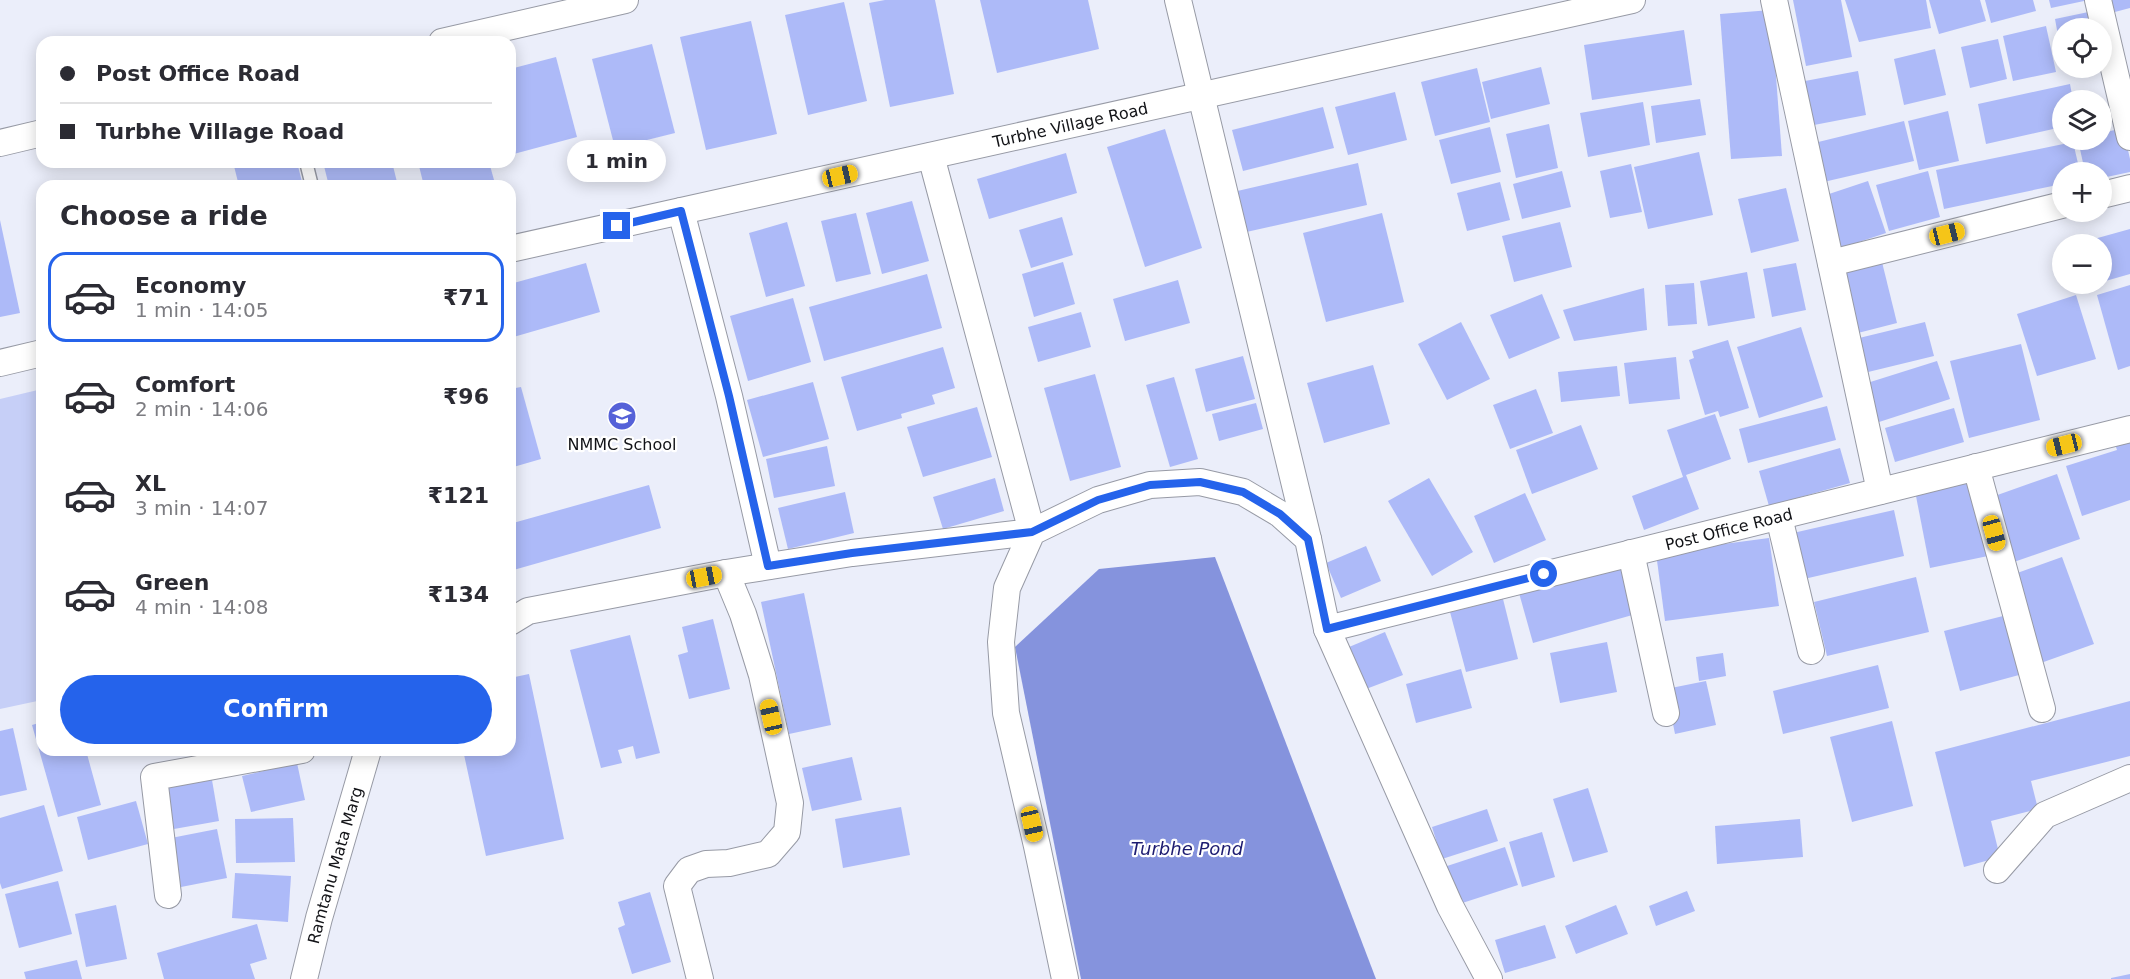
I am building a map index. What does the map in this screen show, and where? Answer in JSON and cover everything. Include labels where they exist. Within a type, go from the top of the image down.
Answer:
[{"type":"street","points":[[468,36],[626,0]]},
{"type":"street","points":[[1178,0],[1308,539],[1327,629],[1449,906],[1488,979]]},
{"type":"street","name":"Turbhe Village Road","points":[[516,248],[1632,0]]},
{"type":"street","points":[[1774,0],[1881,491]]},
{"type":"street","points":[[2098,0],[2130,137]]},
{"type":"street","points":[[0,143],[36,134]]},
{"type":"street","points":[[931,156],[1032,532],[1007,588],[1001,642],[1006,713],[1065,979]]},
{"type":"street","points":[[2112,192],[2130,188]]},
{"type":"street","points":[[1831,263],[2052,208]]},
{"type":"street","points":[[681,211],[729,396],[768,566]]},
{"type":"street","points":[[0,363],[36,354]]},
{"type":"street","name":"Post Office Road","points":[[1327,629],[2130,429]]},
{"type":"street","points":[[1976,467],[2042,709]]},
{"type":"street","points":[[516,618],[528,611],[726,573],[852,553],[1032,532],[1098,500],[1150,485],[1200,482],[1243,492],[1280,514],[1308,539]]},
{"type":"street","points":[[1779,517],[1811,651]]},
{"type":"street","points":[[1631,553],[1666,712]]},
{"type":"street","points":[[700,979],[677,886],[689,870],[706,864],[729,863],[768,854],[787,832],[790,803],[762,675],[743,614],[726,573]]},
{"type":"street","points":[[168,895],[154,777],[269,756]]},
{"type":"street","name":"Ramtanu Mata Marg","points":[[304,979],[319,918],[366,756]]},
{"type":"street","points":[[1997,870],[2045,815],[2130,778]]},
{"type":"shaded area","points":[[36,390],[36,701],[0,709],[0,399]]},
{"type":"water","name":"Turbhe Pond","points":[[1215,557],[1376,979],[1081,979],[1015,647],[1099,569]]},
{"type":"building","points":[[885,0],[935,0],[954,94],[890,107],[869,3]]},
{"type":"building","points":[[980,0],[1088,0],[1099,49],[997,73]]},
{"type":"building","points":[[1793,0],[1841,0],[1852,57],[1806,66]]},
{"type":"building","points":[[1845,0],[1926,0],[1931,28],[1859,42]]},
{"type":"building","points":[[1929,0],[1980,0],[1986,21],[1939,34]]},
{"type":"building","points":[[1985,0],[2033,0],[2036,11],[1991,23]]},
{"type":"building","points":[[2049,0],[2084,0],[2084,1],[2051,8]]},
{"type":"building","points":[[2107,0],[2130,0],[2130,8],[2111,13]]},
{"type":"building","points":[[844,2],[867,101],[808,115],[785,15]]},
{"type":"building","points":[[1771,10],[1782,156],[1731,159],[1720,14]]},
{"type":"building","points":[[2098,10],[2100,18],[2060,18]]},
{"type":"building","points":[[751,21],[777,134],[706,150],[680,37]]},
{"type":"building","points":[[2046,26],[2052,54],[2052,73],[2013,81],[2003,36]]},
{"type":"building","points":[[1684,30],[1692,85],[1592,100],[1584,45]]},
{"type":"building","points":[[1998,39],[2007,79],[1970,88],[1961,47]]},
{"type":"building","points":[[652,44],[675,133],[615,148],[592,59]]},
{"type":"building","points":[[1935,49],[1946,95],[1904,105],[1894,59]]},
{"type":"building","points":[[556,57],[577,137],[516,153],[516,67]]},
{"type":"building","points":[[1541,67],[1550,104],[1491,119],[1482,82]]},
{"type":"building","points":[[1477,68],[1490,122],[1435,136],[1421,82]]},
{"type":"building","points":[[1858,71],[1866,115],[1814,125],[1805,81]]},
{"type":"building","points":[[2070,84],[2071,90],[2052,90],[2052,129],[1986,144],[1978,104]]},
{"type":"building","points":[[1395,92],[1407,140],[1348,155],[1335,107]]},
{"type":"building","points":[[1700,99],[1706,135],[1656,143],[1651,106]]},
{"type":"building","points":[[1643,102],[1650,145],[1588,157],[1580,113]]},
{"type":"building","points":[[1323,107],[1334,148],[1243,171],[1232,130]]},
{"type":"building","points":[[1948,111],[1959,161],[1919,170],[1908,121]]},
{"type":"building","points":[[1904,121],[1914,161],[1815,184],[1806,145]]},
{"type":"building","points":[[1549,124],[1558,168],[1516,178],[1506,134]]},
{"type":"building","points":[[1490,127],[1501,172],[1451,184],[1439,140]]},
{"type":"building","points":[[2123,128],[2130,159],[2130,172],[2112,176],[2112,162],[2083,162],[2080,150],[2112,150],[2112,131]]},
{"type":"building","points":[[1165,129],[1202,248],[1145,267],[1107,147]]},
{"type":"building","points":[[2052,146],[2052,150],[2075,150],[2078,162],[2052,162],[2052,186],[1944,209],[1936,170]]},
{"type":"building","points":[[1699,152],[1713,215],[1648,229],[1634,167]]},
{"type":"building","points":[[1066,153],[1077,193],[989,219],[977,179]]},
{"type":"building","points":[[1358,163],[1367,205],[1242,233],[1233,192]]},
{"type":"building","points":[[1631,164],[1642,212],[1610,218],[1600,171]]},
{"type":"building","points":[[234,168],[298,168],[302,180],[238,180]]},
{"type":"building","points":[[324,168],[394,168],[396,180],[328,180]]},
{"type":"building","points":[[420,168],[491,168],[494,180],[422,180]]},
{"type":"building","points":[[1562,171],[1571,207],[1522,219],[1513,184]]},
{"type":"building","points":[[1928,171],[1940,217],[1889,231],[1876,185]]},
{"type":"building","points":[[1868,181],[1886,233],[1838,249],[1820,197]]},
{"type":"building","points":[[1500,182],[1510,220],[1467,231],[1457,193]]},
{"type":"building","points":[[1786,188],[1799,241],[1751,253],[1738,199]]},
{"type":"building","points":[[912,201],[929,261],[882,274],[866,213]]},
{"type":"building","points":[[856,213],[871,274],[836,282],[821,221]]},
{"type":"building","points":[[1382,213],[1404,302],[1326,322],[1303,233]]},
{"type":"building","points":[[1062,217],[1073,255],[1031,268],[1019,230]]},
{"type":"building","points":[[0,220],[20,313],[0,317]]},
{"type":"building","points":[[787,222],[805,286],[766,297],[749,233]]},
{"type":"building","points":[[1560,222],[1572,267],[1514,282],[1502,236]]},
{"type":"building","points":[[2130,229],[2130,274],[2112,279],[2112,234]]},
{"type":"building","points":[[1881,258],[1897,323],[1850,335],[1834,270]]},
{"type":"building","points":[[1063,262],[1075,304],[1034,317],[1022,274]]},
{"type":"building","points":[[586,263],[600,312],[516,336],[516,282]]},
{"type":"building","points":[[1796,263],[1806,310],[1772,317],[1763,269]]},
{"type":"building","points":[[1747,272],[1755,318],[1708,326],[1700,281]]},
{"type":"building","points":[[927,274],[942,328],[824,361],[809,307]]},
{"type":"building","points":[[1178,280],[1190,323],[1125,341],[1113,299]]},
{"type":"building","points":[[1694,283],[1697,324],[1668,326],[1665,285]]},
{"type":"building","points":[[2130,285],[2130,366],[2118,370],[2097,295],[2112,294],[2112,290]]},
{"type":"building","points":[[1644,288],[1647,330],[1574,341],[1563,310]]},
{"type":"building","points":[[1542,294],[1560,338],[1509,359],[1490,315]]},
{"type":"building","points":[[2076,295],[2096,359],[2037,376],[2017,314]]},
{"type":"building","points":[[793,298],[811,362],[748,381],[730,316]]},
{"type":"building","points":[[1081,312],[1091,347],[1038,362],[1028,327]]},
{"type":"building","points":[[1461,322],[1490,379],[1447,400],[1418,344]]},
{"type":"building","points":[[1925,322],[1934,356],[1864,373],[1855,339]]},
{"type":"building","points":[[1801,327],[1823,397],[1759,418],[1737,347]]},
{"type":"building","points":[[1728,340],[1749,408],[1720,417],[1718,411],[1705,415],[1689,360],[1694,358],[1692,351]]},
{"type":"building","points":[[2021,344],[2040,420],[1969,438],[1950,361]]},
{"type":"building","points":[[943,347],[955,388],[932,395],[935,404],[901,414],[902,418],[857,431],[841,377]]},
{"type":"building","points":[[1243,356],[1255,399],[1206,412],[1195,369]]},
{"type":"building","points":[[1676,357],[1680,399],[1629,404],[1624,363]]},
{"type":"building","points":[[1937,361],[1950,399],[1876,423],[1864,384]]},
{"type":"building","points":[[1373,365],[1390,424],[1324,443],[1307,383]]},
{"type":"building","points":[[1617,366],[1620,396],[1561,402],[1558,372]]},
{"type":"building","points":[[1095,374],[1121,467],[1070,481],[1044,388]]},
{"type":"building","points":[[1174,377],[1198,459],[1170,467],[1146,385]]},
{"type":"building","points":[[813,382],[829,439],[763,457],[747,400]]},
{"type":"building","points":[[521,387],[541,459],[516,466],[516,388]]},
{"type":"building","points":[[1536,389],[1553,433],[1510,449],[1493,405]]},
{"type":"building","points":[[1256,403],[1263,429],[1219,441],[1212,414]]},
{"type":"building","points":[[1827,406],[1836,440],[1748,463],[1739,429]]},
{"type":"building","points":[[977,407],[992,457],[923,477],[907,427]]},
{"type":"building","points":[[1954,408],[1964,442],[1895,462],[1885,428]]},
{"type":"building","points":[[1715,414],[1731,459],[1686,475],[1699,509],[1644,530],[1632,496],[1683,477],[1667,430]]},
{"type":"building","points":[[1581,425],[1598,469],[1532,494],[1516,450]]},
{"type":"building","points":[[2130,440],[2130,500],[2082,516],[2066,466],[2117,450],[2115,444]]},
{"type":"building","points":[[827,446],[835,486],[774,498],[766,459]]},
{"type":"building","points":[[1840,448],[1850,483],[1769,506],[1759,471]]},
{"type":"building","points":[[2057,474],[2080,539],[2011,563],[1989,498]]},
{"type":"building","points":[[995,478],[1004,511],[943,529],[933,497]]},
{"type":"building","points":[[1429,478],[1473,552],[1432,576],[1388,501]]},
{"type":"building","points":[[1973,480],[1988,556],[1930,568],[1915,491]]},
{"type":"building","points":[[649,485],[661,528],[516,569],[516,522]]},
{"type":"building","points":[[845,492],[854,533],[788,549],[778,508]]},
{"type":"building","points":[[1525,493],[1546,540],[1494,563],[1474,516]]},
{"type":"building","points":[[1894,510],[1904,556],[1804,579],[1793,533]]},
{"type":"building","points":[[1769,538],[1779,606],[1665,621],[1656,553]]},
{"type":"building","points":[[1366,546],[1381,581],[1341,598],[1326,563]]},
{"type":"building","points":[[2062,557],[2094,644],[2038,664],[2006,577]]},
{"type":"building","points":[[1622,564],[1636,614],[1533,643],[1519,593]]},
{"type":"building","points":[[1916,577],[1929,632],[1827,656],[1814,602]]},
{"type":"building","points":[[804,593],[831,725],[789,734],[761,602]]},
{"type":"building","points":[[1503,599],[1518,659],[1466,672],[1450,612]]},
{"type":"building","points":[[2003,616],[2019,675],[1960,691],[1944,631]]},
{"type":"building","points":[[713,619],[730,689],[689,699],[678,655],[688,652],[682,627]]},
{"type":"building","points":[[1385,632],[1403,675],[1366,689],[1349,647]]},
{"type":"building","points":[[630,635],[660,753],[636,759],[633,746],[618,750],[622,763],[601,768],[570,650]]},
{"type":"building","points":[[1607,642],[1617,692],[1560,703],[1550,653]]},
{"type":"building","points":[[1723,653],[1726,676],[1699,681],[1696,657]]},
{"type":"building","points":[[1878,665],[1889,708],[1783,734],[1773,691]]},
{"type":"building","points":[[1461,669],[1472,708],[1416,723],[1406,684]]},
{"type":"building","points":[[529,674],[564,839],[486,856],[464,756],[516,756],[516,677]]},
{"type":"building","points":[[1706,681],[1716,725],[1675,734],[1666,689]]},
{"type":"building","points":[[2130,701],[2130,756],[2031,781],[2038,809],[1991,821],[2000,857],[1964,867],[1935,752]]},
{"type":"building","points":[[1892,721],[1913,806],[1852,822],[1830,737]]},
{"type":"building","points":[[36,724],[36,739],[32,725]]},
{"type":"building","points":[[13,728],[27,790],[0,796],[0,731]]},
{"type":"building","points":[[41,756],[88,756],[101,805],[58,817]]},
{"type":"building","points":[[852,757],[862,800],[812,811],[802,768]]},
{"type":"building","points":[[297,763],[305,800],[251,812],[242,776]]},
{"type":"building","points":[[212,780],[219,821],[174,829],[167,788]]},
{"type":"building","points":[[1588,788],[1608,852],[1573,862],[1553,799]]},
{"type":"building","points":[[136,801],[148,844],[88,860],[77,817]]},
{"type":"building","points":[[44,805],[63,871],[2,889],[0,883],[0,818]]},
{"type":"building","points":[[901,807],[910,855],[843,868],[835,819]]},
{"type":"building","points":[[1487,809],[1498,841],[1442,859],[1432,827]]},
{"type":"building","points":[[293,818],[295,862],[236,863],[235,819]]},
{"type":"building","points":[[1800,819],[1803,857],[1717,864],[1715,826]]},
{"type":"building","points":[[217,829],[227,878],[181,887],[171,838]]},
{"type":"building","points":[[1542,832],[1555,877],[1522,887],[1509,842]]},
{"type":"building","points":[[1505,847],[1518,885],[1453,906],[1441,868]]},
{"type":"building","points":[[235,873],[291,876],[288,922],[232,918]]},
{"type":"building","points":[[58,881],[72,934],[19,948],[5,894]]},
{"type":"building","points":[[1687,891],[1695,911],[1656,926],[1649,906]]},
{"type":"building","points":[[650,892],[671,962],[632,974],[618,928],[625,925],[618,902]]},
{"type":"building","points":[[116,905],[127,959],[86,967],[75,914]]},
{"type":"building","points":[[1616,905],[1628,934],[1576,954],[1565,926]]},
{"type":"building","points":[[257,924],[267,959],[250,964],[255,979],[164,979],[157,953]]},
{"type":"building","points":[[1545,925],[1556,958],[1505,973],[1495,940]]},
{"type":"building","points":[[77,960],[82,979],[26,979],[24,972]]},
{"type":"building","points":[[2130,974],[2130,979],[2111,979],[2111,978]]},
{"type":"place","name":"NMMC School","points":[[622,416]]},
{"type":"route","points":[[617,226],[681,211],[729,396],[768,566],[852,553],[1032,532],[1098,500],[1150,485],[1200,482],[1243,492],[1280,514],[1308,539],[1327,629],[1544,574]]}]
